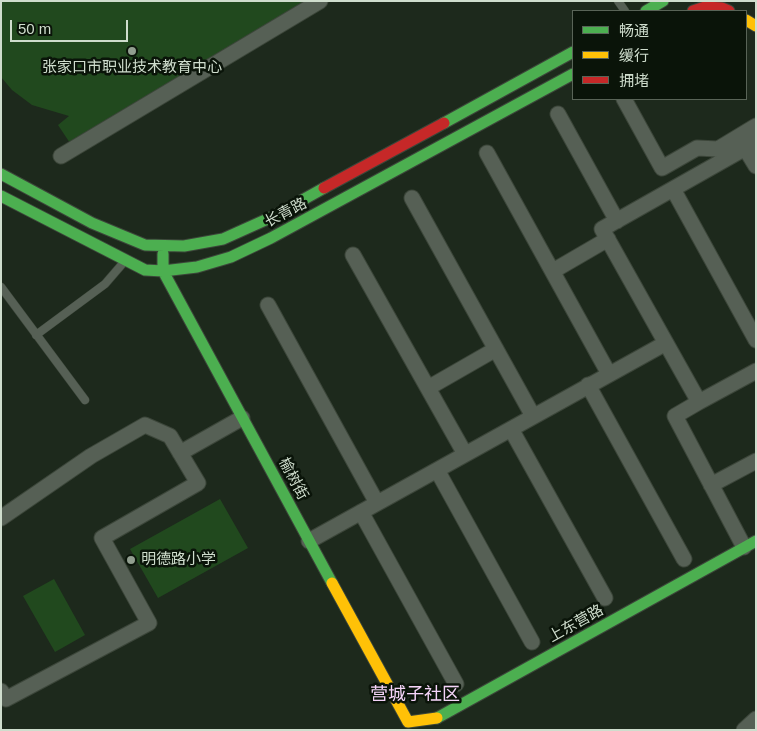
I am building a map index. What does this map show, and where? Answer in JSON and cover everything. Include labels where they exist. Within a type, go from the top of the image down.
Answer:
[{"type":"main road","points":[[648,10],[662,1]]},
{"type":"main road","points":[[688,10],[703,1]]},
{"type":"main road","points":[[697,10],[705,8],[722,8],[727,10]]},
{"type":"main road","name":"长青路","points":[[1,174],[92,223],[145,245],[184,246],[223,239],[272,217],[572,53]]},
{"type":"main road","name":"长青路","points":[[1,196],[145,270],[163,271],[197,267],[239,254],[572,75]]},
{"type":"main road","name":"榆树街","points":[[163,246],[163,271],[408,722]]},
{"type":"main road","name":"上东营路","points":[[408,722],[434,720],[750,544]]},
{"type":"street","points":[[62,156],[320,1]]},
{"type":"street","points":[[625,100],[662,168],[697,148],[718,149],[756,126]]},
{"type":"street","points":[[558,114],[617,221]]},
{"type":"street","points":[[699,402],[602,229],[751,145],[756,166]]},
{"type":"street","points":[[487,153],[609,374]]},
{"type":"street","points":[[673,189],[756,340]]},
{"type":"street","points":[[412,198],[533,416]]},
{"type":"street","points":[[553,271],[608,239]]},
{"type":"street","points":[[353,255],[465,454]]},
{"type":"street","points":[[268,305],[377,503]]},
{"type":"street","points":[[309,541],[666,343]]},
{"type":"street","points":[[428,388],[496,349]]},
{"type":"street","points":[[750,544],[711,485],[674,416],[756,371]]},
{"type":"street","points":[[588,385],[684,559]]},
{"type":"street","points":[[180,453],[242,418]]},
{"type":"street","points":[[1,518],[91,456],[145,425],[170,436],[198,483],[102,538],[148,623],[6,699],[1,690]]},
{"type":"street","points":[[511,429],[605,598]]},
{"type":"street","points":[[711,485],[756,461]]},
{"type":"street","points":[[437,470],[532,642]]},
{"type":"street","points":[[361,512],[456,684]]},
{"type":"street","points":[[744,730],[756,719]]},
{"type":"lane","points":[[36,335],[105,284],[125,260]]},
{"type":"lane","points":[[1,287],[85,400]]},
{"type":"green space","name":"张家口市职业技术教育中心","points":[[1,1],[305,1],[70,143],[58,125],[69,116],[32,105],[12,90],[1,77]]},
{"type":"green space","points":[[220,499],[248,548],[158,598],[130,549]]},
{"type":"green space","points":[[54,579],[85,635],[55,652],[23,596]]},
{"type":"traffic: fast","points":[[648,10],[663,1]]},
{"type":"traffic: fast","points":[[444,123],[572,53]]},
{"type":"traffic: fast","points":[[1,196],[145,270],[163,271],[197,267],[231,257],[271,238],[572,75]]},
{"type":"traffic: fast","points":[[1,174],[92,223],[145,245],[184,246],[223,239],[272,217],[324,188]]},
{"type":"traffic: fast","points":[[163,254],[163,271],[332,583]]},
{"type":"traffic: fast","points":[[437,718],[756,541]]},
{"type":"traffic: slow","points":[[747,21],[756,26]]},
{"type":"traffic: slow","points":[[332,583],[408,722],[437,718]]},
{"type":"traffic: jam","points":[[696,10],[705,7],[727,10]]},
{"type":"traffic: jam","points":[[324,188],[444,123]]},
{"type":"place","name":"张家口市职业技术教育中心","points":[[132,51]]},
{"type":"place","name":"明德路小学","points":[[131,560]]},
{"type":"district","name":"营城子社区","points":[[415,695]]}]
